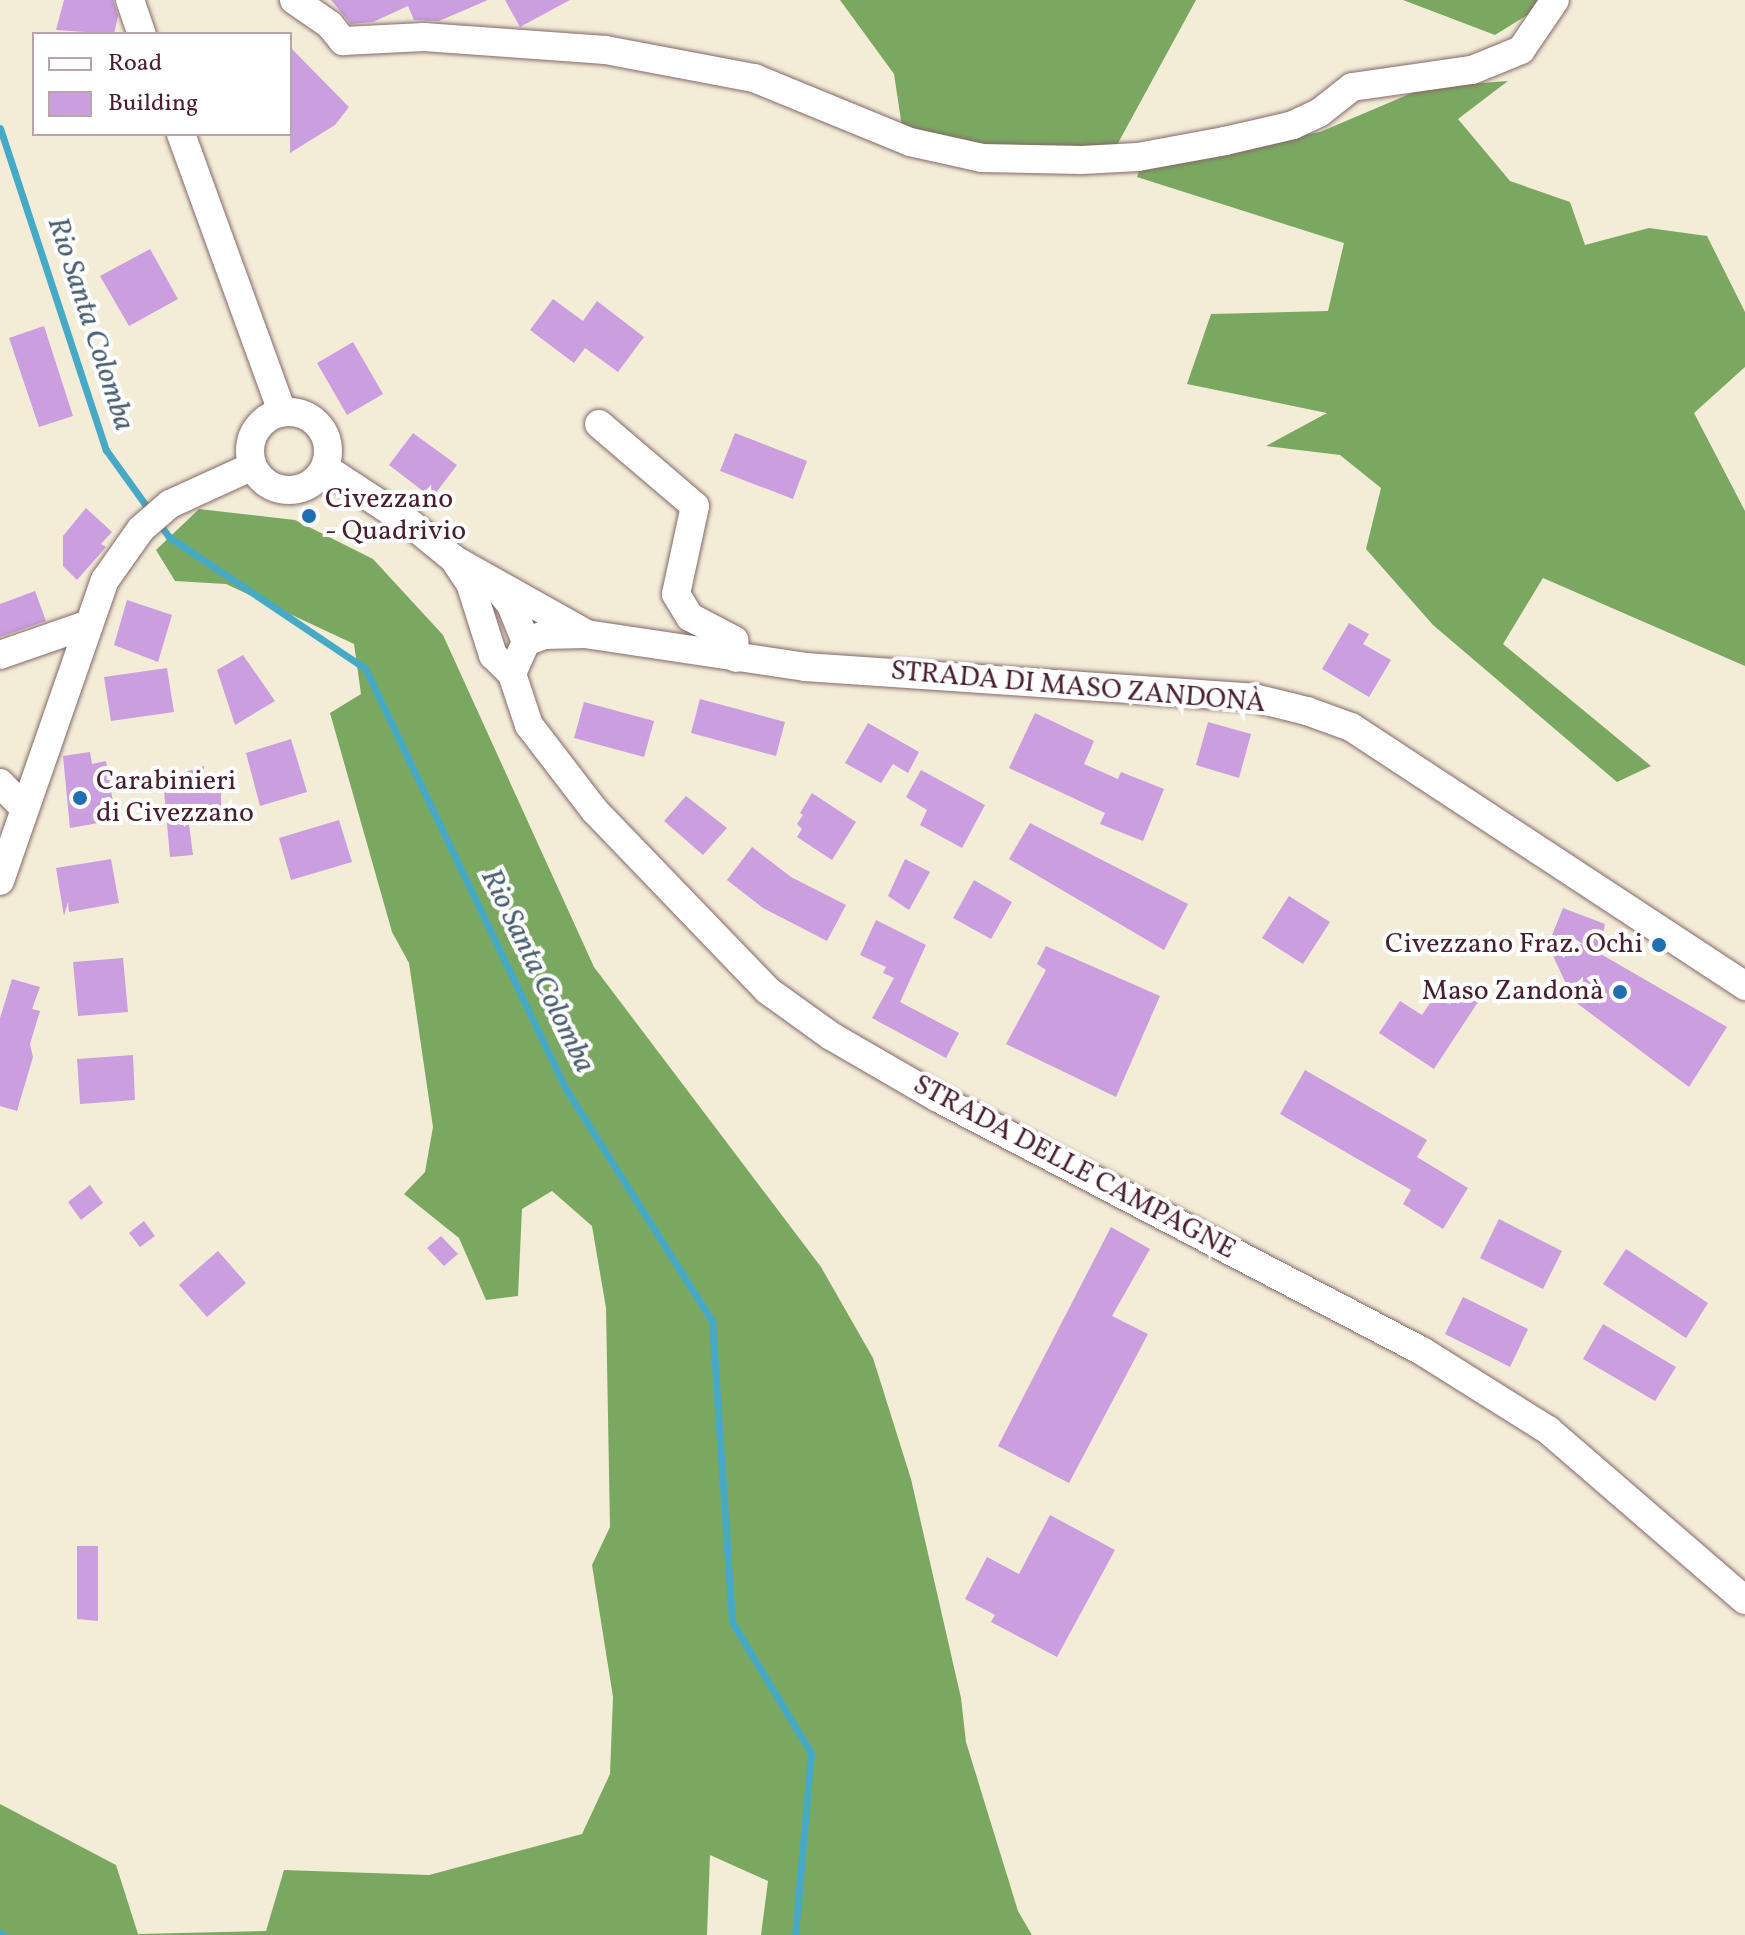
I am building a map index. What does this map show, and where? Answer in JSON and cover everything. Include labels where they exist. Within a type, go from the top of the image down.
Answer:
[{"type":"street","points":[[130,0],[141,32]]},
{"type":"street","points":[[294,0],[330,25],[343,41],[424,37],[606,50],[754,78],[910,142],[982,158],[1082,160],[1138,157],[1225,141],[1293,125],[1319,113],[1352,87],[1472,70],[1521,50],[1555,0]]},
{"type":"street","points":[[182,136],[282,412]]},
{"type":"street","points":[[282,412],[303,414],[320,427],[328,447],[325,468],[306,486],[279,489],[263,481],[253,466],[250,449],[255,432],[266,419],[282,412]]},
{"type":"street","points":[[599,424],[695,506],[676,594],[690,617],[734,640],[736,658]]},
{"type":"street","points":[[0,881],[86,625],[105,580],[141,529],[191,490],[253,466]]},
{"type":"street","points":[[325,468],[412,525],[455,560],[585,634]]},
{"type":"street","name":"STRADA DELLE CAMPAGNE","points":[[455,560],[470,583],[493,655],[512,674],[529,725],[595,811],[767,990],[831,1036],[938,1098],[1422,1351],[1548,1430],[1745,1600]]},
{"type":"street","points":[[494,583],[511,605],[526,642],[512,674]]},
{"type":"street","points":[[480,613],[526,642]]},
{"type":"street","points":[[0,655],[86,625]]},
{"type":"street","name":"STRADA DI MASO ZANDONÀ","points":[[526,642],[544,635],[585,634],[736,658],[1254,698],[1307,711],[1351,727],[1745,986]]},
{"type":"street","points":[[0,783],[24,808]]},
{"type":"green space","points":[[840,0],[1196,0],[1105,167],[989,171],[902,127],[894,74]]},
{"type":"green space","points":[[1403,0],[1551,0],[1495,35]]},
{"type":"green space","points":[[1508,81],[1458,119],[1510,181],[1570,202],[1585,245],[1649,228],[1707,236],[1745,312],[1745,367],[1694,413],[1745,511],[1745,666],[1543,578],[1503,644],[1651,766],[1617,782],[1433,625],[1366,549],[1381,488],[1340,455],[1266,446],[1327,413],[1187,384],[1211,314],[1328,311],[1344,243],[1137,177],[1141,165],[1320,132],[1426,87]]},
{"type":"green space","points":[[199,509],[295,520],[373,559],[443,635],[594,967],[821,1267],[873,1358],[911,1479],[961,1698],[966,1742],[1018,1911],[1032,1935],[761,1935],[768,1881],[710,1855],[707,1935],[0,1935],[0,1804],[116,1865],[138,1934],[266,1931],[284,1870],[429,1875],[582,1834],[610,1774],[613,1697],[592,1565],[610,1527],[606,1308],[592,1226],[552,1191],[522,1209],[518,1296],[486,1300],[459,1238],[404,1194],[425,1172],[433,1127],[409,963],[392,932],[330,713],[361,694],[354,644],[226,584],[175,581],[156,550]]},
{"type":"building","points":[[64,0],[113,0],[118,16],[114,32],[56,30]]},
{"type":"building","points":[[331,0],[488,0],[439,21],[414,20],[408,6],[373,22],[351,24]]},
{"type":"building","points":[[505,0],[570,0],[520,27]]},
{"type":"building","points":[[292,49],[349,107],[335,125],[290,153]]},
{"type":"building","points":[[150,249],[178,299],[129,326],[100,276]]},
{"type":"building","points":[[553,299],[583,321],[597,301],[644,337],[618,372],[585,348],[574,363],[530,330]]},
{"type":"building","points":[[44,326],[73,416],[39,427],[9,338]]},
{"type":"building","points":[[353,342],[383,394],[347,415],[317,363]]},
{"type":"building","points":[[413,433],[457,465],[432,498],[389,465]]},
{"type":"building","points":[[735,433],[807,461],[793,499],[720,471]]},
{"type":"building","points":[[86,508],[112,532],[101,544],[106,547],[77,580],[63,566],[63,536]]},
{"type":"building","points":[[35,591],[46,621],[0,637],[0,604]]},
{"type":"building","points":[[127,600],[172,615],[158,662],[114,645]]},
{"type":"building","points":[[1349,623],[1369,634],[1363,644],[1391,660],[1369,697],[1322,669]]},
{"type":"building","points":[[243,655],[275,701],[235,725],[217,670]]},
{"type":"building","points":[[167,668],[174,712],[111,721],[104,677]]},
{"type":"building","points":[[700,699],[785,722],[776,756],[691,733]]},
{"type":"building","points":[[584,702],[654,721],[644,757],[574,738]]},
{"type":"building","points":[[1035,713],[1094,741],[1084,764],[1118,779],[1121,772],[1164,789],[1143,841],[1100,824],[1105,813],[1009,768]]},
{"type":"building","points":[[1208,722],[1251,734],[1239,778],[1196,765]]},
{"type":"building","points":[[868,723],[919,752],[908,773],[893,764],[881,783],[845,763]]},
{"type":"building","points":[[291,739],[307,792],[260,806],[246,753]]},
{"type":"building","points":[[90,752],[92,764],[106,761],[116,820],[70,828],[63,756]]},
{"type":"building","points":[[204,766],[204,773],[220,773],[222,823],[189,824],[193,855],[170,857],[163,779]]},
{"type":"building","points":[[921,770],[985,805],[962,848],[920,825],[927,810],[906,797]]},
{"type":"building","points":[[812,793],[856,822],[832,860],[797,837],[802,829],[797,824],[803,815],[800,813]]},
{"type":"building","points":[[686,796],[727,828],[703,855],[664,821]]},
{"type":"building","points":[[339,820],[352,862],[291,880],[279,838]]},
{"type":"building","points":[[1030,823],[1188,904],[1164,950],[1009,859]]},
{"type":"building","points":[[752,847],[791,877],[846,905],[827,941],[763,908],[727,880]]},
{"type":"building","points":[[111,859],[119,903],[69,912],[68,902],[64,916],[56,868]]},
{"type":"building","points":[[905,859],[930,872],[909,910],[888,896]]},
{"type":"building","points":[[974,880],[1012,902],[991,939],[953,918]]},
{"type":"building","points":[[1289,896],[1330,922],[1303,964],[1262,938]]},
{"type":"building","name":"Maso Zandonà","points":[[1563,908],[1605,924],[1599,953],[1727,1027],[1689,1087],[1574,1001],[1548,945]]},
{"type":"building","points":[[876,920],[926,945],[900,1002],[959,1033],[946,1058],[872,1018],[894,978],[883,973],[886,967],[860,955]]},
{"type":"building","points":[[1046,946],[1160,996],[1116,1097],[1006,1044],[1046,970],[1037,964]]},
{"type":"building","points":[[123,958],[128,1012],[78,1016],[73,962]]},
{"type":"building","points":[[12,979],[40,987],[32,1009],[40,1011],[30,1044],[33,1057],[17,1111],[0,1106],[0,1018]]},
{"type":"building","points":[[1445,981],[1478,1002],[1434,1069],[1379,1033],[1400,1001],[1422,1015]]},
{"type":"building","points":[[133,1055],[135,1100],[80,1104],[77,1059]]},
{"type":"building","points":[[1305,1070],[1427,1140],[1417,1157],[1468,1188],[1443,1229],[1403,1204],[1411,1190],[1280,1114]]},
{"type":"building","points":[[90,1185],[103,1203],[81,1220],[68,1202]]},
{"type":"building","points":[[1499,1219],[1562,1251],[1543,1289],[1480,1258]]},
{"type":"building","points":[[144,1221],[155,1236],[140,1247],[129,1233]]},
{"type":"building","points":[[1111,1227],[1150,1249],[1112,1316],[1148,1334],[1069,1483],[998,1446]]},
{"type":"building","points":[[441,1236],[458,1254],[444,1266],[427,1248]]},
{"type":"building","points":[[1626,1249],[1708,1303],[1686,1338],[1603,1284]]},
{"type":"building","points":[[218,1251],[246,1283],[207,1317],[179,1285]]},
{"type":"building","points":[[1463,1297],[1528,1329],[1510,1367],[1445,1334]]},
{"type":"building","points":[[1603,1324],[1676,1367],[1655,1401],[1583,1359]]},
{"type":"building","points":[[1050,1515],[1115,1550],[1057,1657],[991,1622],[995,1615],[965,1599],[987,1557],[1019,1574]]},
{"type":"building","points":[[77,1546],[98,1546],[98,1621],[77,1619]]},
{"type":"waterway","name":"Rio Santa Colomba","points":[[0,128],[106,450],[150,511]]},
{"type":"waterway","name":"Rio Santa Colomba","points":[[157,521],[169,537],[365,668],[564,1086],[712,1321],[732,1622],[811,1753],[795,1935]]},
{"type":"place","name":"Civezzano - Quadrivio","points":[[309,516]]},
{"type":"place","name":"Carabinieri di Civezzano","points":[[80,798]]},
{"type":"place","name":"Civezzano Fraz. Ochi","points":[[1659,945]]},
{"type":"place","name":"Maso Zandonà","points":[[1620,992]]}]
